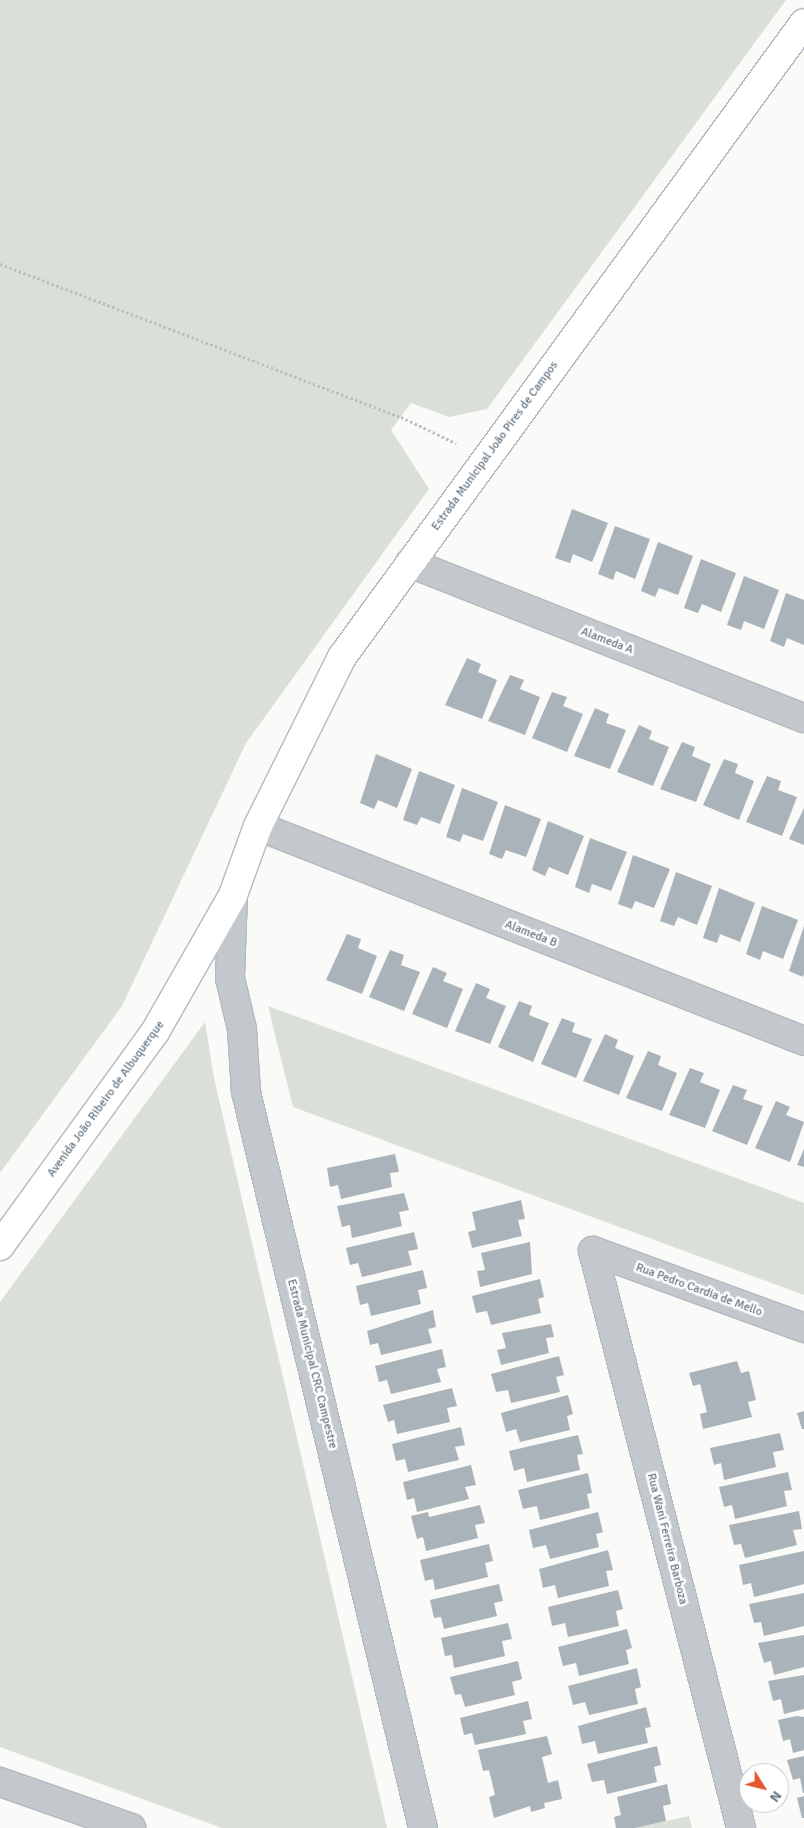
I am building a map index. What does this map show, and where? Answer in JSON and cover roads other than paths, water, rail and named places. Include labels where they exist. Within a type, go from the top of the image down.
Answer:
[{"type":"street","name":"Estrada Municipal João Pires de Campos","points":[[233,895],[258,826],[342,657],[804,23]]},
{"type":"street","name":"Alameda A","points":[[410,563],[804,718]]},
{"type":"street","name":"Alameda B","points":[[258,826],[804,1041]]},
{"type":"street","name":"Avenida João Ribeiro de Albuquerque","points":[[0,1246],[156,1032],[233,895]]},
{"type":"street","name":"Estrada Municipal CRC Campestre","points":[[233,895],[230,978],[242,1029],[246,1092],[423,1828]]},
{"type":"street","name":"Rua Pedro Cardia de Mello","points":[[594,1251],[804,1328]]},
{"type":"street","name":"Rua Wani Ferreira Barboza","points":[[594,1251],[741,1828]]},
{"type":"street","points":[[0,1782],[131,1828]]}]
